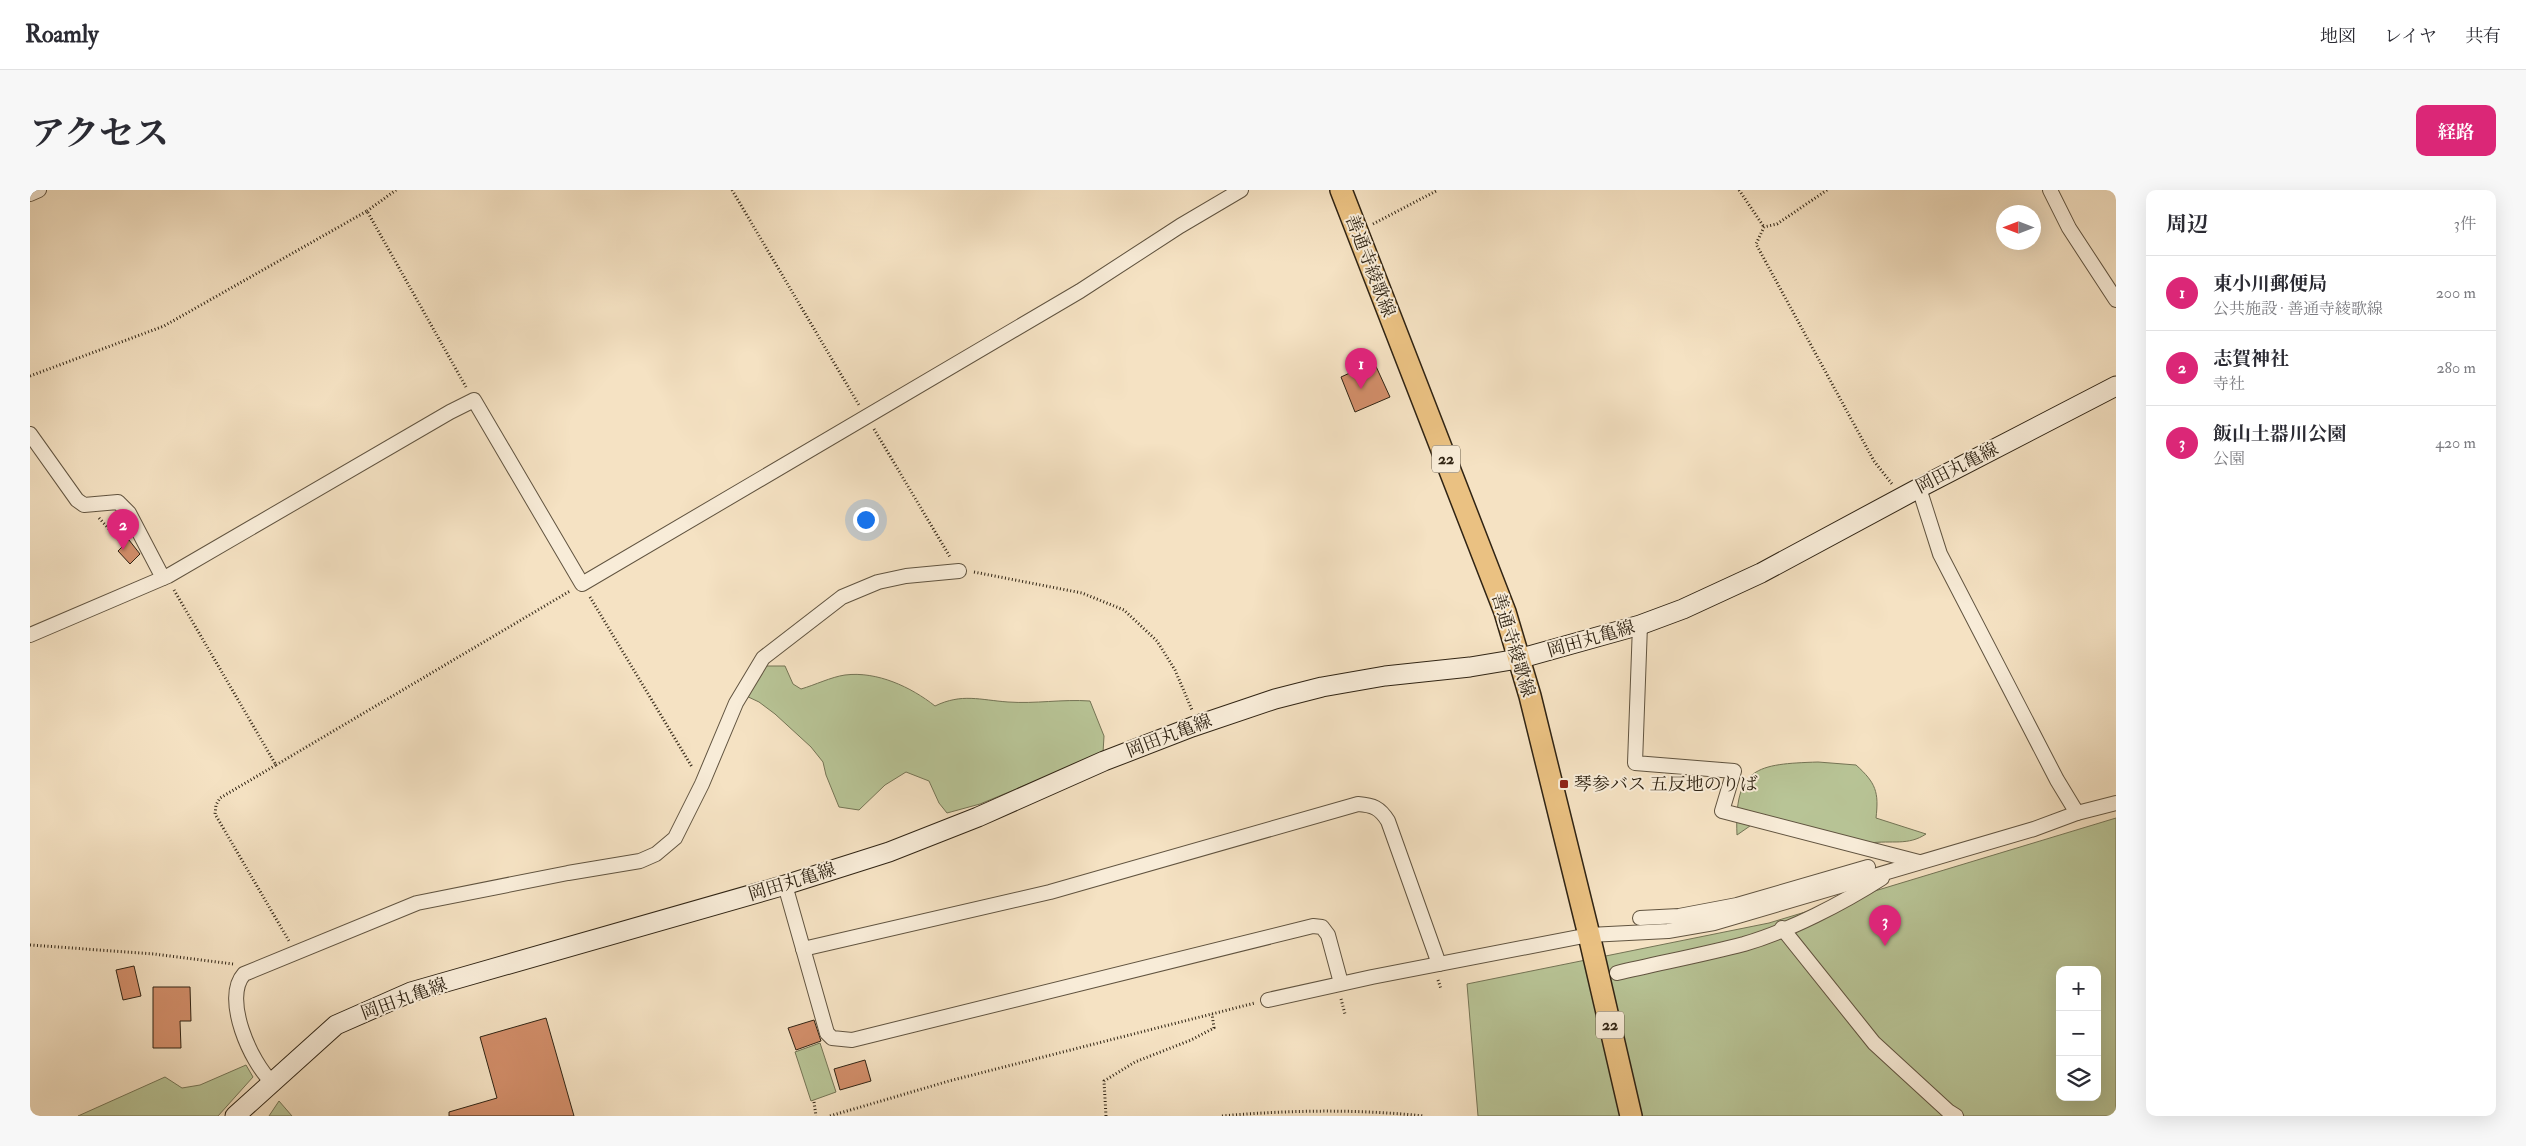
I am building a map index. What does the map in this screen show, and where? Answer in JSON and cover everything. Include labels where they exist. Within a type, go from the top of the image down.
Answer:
[{"type":"main road","name":"善通寺綾歌線","points":[[1341,190],[1505,612],[1530,696],[1589,934],[1631,1116]]},
{"type":"main road","name":"岡田丸亀線","points":[[235,1116],[336,1025],[411,992],[786,885],[889,852],[978,817],[1104,761],[1197,725],[1275,698],[1322,687],[1385,676],[1470,668],[1518,659],[1640,625],[1684,609],[1761,574],[1901,497],[2116,386]]},
{"type":"street","points":[[30,194],[39,190]]},
{"type":"street","points":[[30,636],[164,577],[474,400],[582,584],[1080,291],[1180,226],[1241,190]]},
{"type":"street","points":[[2050,190],[2069,228],[2116,300]]},
{"type":"street","points":[[30,434],[35,450],[77,500],[88,504],[118,502],[129,513],[164,577]]},
{"type":"street","points":[[1918,488],[1940,554],[2057,780],[2077,813]]},
{"type":"street","points":[[272,1082],[259,1067],[239,1020],[235,1000],[237,981],[244,974],[417,903],[559,875],[640,862],[656,854],[675,838],[702,784],[736,703],[763,658],[842,597],[878,582],[906,576],[959,571]]},
{"type":"street","points":[[1640,625],[1635,763],[1734,771],[1722,811],[1920,862]]},
{"type":"street","points":[[1268,1000],[1589,934],[1668,931],[1714,923],[2034,829],[2077,813],[2116,803]]},
{"type":"street","points":[[804,950],[1050,892],[1358,804],[1371,805],[1381,810],[1388,821],[1439,964]]},
{"type":"street","points":[[1640,918],[1679,916],[1736,905],[1869,867],[1894,870]]},
{"type":"street","points":[[1617,973],[1746,943],[1856,894],[1894,870]]},
{"type":"street","points":[[786,885],[827,1033],[832,1038],[852,1040],[1313,926],[1322,927],[1328,935],[1341,984]]},
{"type":"street","points":[[1782,928],[1874,1044],[1948,1111],[1956,1116]]},
{"type":"path","points":[[30,376],[164,326],[367,211],[396,190]]},
{"type":"path","points":[[732,190],[959,571],[979,572],[1082,594],[1124,610],[1157,641],[1175,670],[1197,725]]},
{"type":"path","points":[[1357,233],[1438,190]]},
{"type":"path","points":[[1739,190],[1764,227]]},
{"type":"path","points":[[1764,227],[1777,224],[1827,190]]},
{"type":"path","points":[[367,211],[474,400]]},
{"type":"path","points":[[1764,227],[1756,244],[1874,461],[1901,497]]},
{"type":"path","points":[[88,504],[120,541]]},
{"type":"path","points":[[164,577],[276,765]]},
{"type":"path","points":[[295,953],[215,814],[216,805],[220,798],[582,584],[702,784]]},
{"type":"path","points":[[30,945],[154,954],[217,961],[256,968]]},
{"type":"path","points":[[830,1116],[949,1081],[1268,1000]]},
{"type":"path","points":[[1106,1116],[1104,1081],[1135,1062],[1191,1040],[1214,1028],[1212,1014]]},
{"type":"path","points":[[814,1102],[816,1116]]},
{"type":"path","points":[[1222,1116],[1285,1110],[1380,1112],[1424,1116]]},
{"type":"green space","points":[[760,666],[785,666],[793,684],[801,689],[834,677],[857,674],[869,675],[904,687],[935,706],[963,698],[1008,702],[1090,701],[1104,736],[1103,753],[980,804],[947,813],[939,803],[929,781],[906,772],[885,785],[859,810],[839,807],[826,775],[823,762],[811,747],[775,714],[759,702],[742,694]]},
{"type":"green space","points":[[1818,762],[1856,765],[1868,777],[1875,788],[1877,801],[1876,818],[1926,834],[1913,840],[1870,843],[1760,819],[1737,835],[1737,812],[1740,795],[1745,783],[1754,774],[1765,768],[1779,765]]},
{"type":"green space","points":[[2116,818],[2116,1116],[1478,1116],[1467,984],[1769,923]]},
{"type":"green space","points":[[820,1043],[836,1092],[811,1101],[795,1052]]},
{"type":"green space","points":[[246,1065],[253,1077],[218,1116],[78,1116],[165,1077],[182,1088],[200,1085]]},
{"type":"green space","points":[[279,1101],[292,1116],[269,1116]]},
{"type":"building","points":[[1374,362],[1390,397],[1355,412],[1341,377]]},
{"type":"building","points":[[129,540],[140,554],[130,564],[118,551]]},
{"type":"building","points":[[134,966],[141,996],[123,1000],[116,970]]},
{"type":"building","points":[[153,987],[190,987],[191,1021],[180,1021],[181,1048],[153,1048]]},
{"type":"building","points":[[546,1018],[574,1116],[449,1116],[449,1112],[497,1098],[480,1037]]},
{"type":"building","points":[[814,1020],[821,1041],[796,1050],[788,1028]]},
{"type":"building","points":[[865,1060],[871,1081],[840,1090],[834,1069]]},
{"type":"place","name":"東小川郵便局","points":[[1361,389]]},
{"type":"place","name":"志賀神社","points":[[123,550]]},
{"type":"place","name":"琴参バス 五反地のりば","points":[[1564,784]]},
{"type":"place","name":"飯山土器川公園","points":[[1885,946]]}]
